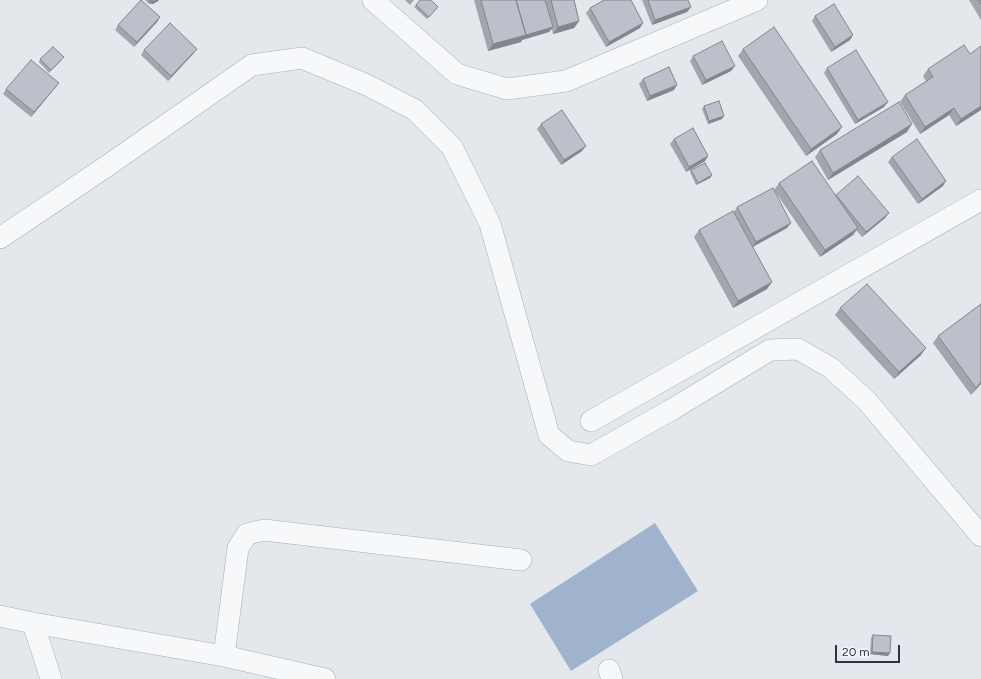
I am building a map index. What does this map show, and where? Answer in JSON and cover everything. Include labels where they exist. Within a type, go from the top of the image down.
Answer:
[{"type":"street","points":[[373,0],[457,74],[507,89],[566,81],[757,0]]},
{"type":"street","points":[[0,238],[107,166],[252,65],[302,58],[367,85],[415,110],[452,148],[490,224],[549,434],[568,452],[590,455],[671,410],[770,350],[798,350],[831,368],[867,402],[981,536]]},
{"type":"street","points":[[591,421],[981,200]]},
{"type":"street","points":[[224,656],[238,548],[247,534],[264,530],[521,560]]},
{"type":"street","points":[[0,616],[224,656],[325,679]]},
{"type":"street","points":[[33,623],[51,679]]},
{"type":"water","points":[[655,523],[698,591],[571,671],[530,604]]},
{"type":"building","points":[[141,0],[160,17],[137,42],[118,25]]},
{"type":"building","points":[[420,0],[431,0],[438,7],[429,17],[416,5]]},
{"type":"building","points":[[481,0],[516,0],[526,35],[493,44]]},
{"type":"building","points":[[516,0],[545,0],[553,27],[526,35]]},
{"type":"building","points":[[551,0],[574,0],[579,21],[558,27]]},
{"type":"building","points":[[604,0],[631,0],[643,23],[609,42],[590,8]]},
{"type":"building","points":[[648,0],[688,0],[691,7],[655,20]]},
{"type":"building","points":[[834,4],[853,35],[835,47],[815,16]]},
{"type":"building","points":[[170,23],[197,49],[171,76],[144,50]]},
{"type":"building","points":[[774,27],[842,127],[811,149],[743,49]]},
{"type":"building","points":[[722,41],[735,66],[706,80],[693,56]]},
{"type":"building","points":[[964,45],[970,54],[981,46],[981,106],[961,119],[954,108],[925,127],[905,95],[933,77],[928,69]]},
{"type":"building","points":[[53,47],[64,57],[51,70],[40,59]]},
{"type":"building","points":[[856,50],[888,102],[858,120],[827,68]]},
{"type":"building","points":[[31,60],[59,83],[34,112],[6,89]]},
{"type":"building","points":[[669,67],[677,85],[650,96],[643,79]]},
{"type":"building","points":[[719,101],[724,116],[709,121],[704,106]]},
{"type":"building","points":[[899,102],[912,124],[833,173],[820,150]]},
{"type":"building","points":[[562,110],[586,146],[564,160],[541,124]]},
{"type":"building","points":[[693,128],[708,156],[689,167],[674,139]]},
{"type":"building","points":[[917,139],[946,181],[922,199],[892,157]]},
{"type":"building","points":[[812,161],[858,228],[825,250],[779,183]]},
{"type":"building","points":[[705,163],[712,175],[698,183],[691,170]]},
{"type":"building","points":[[858,176],[889,213],[866,232],[836,195]]},
{"type":"building","points":[[773,188],[791,223],[756,242],[737,207]]},
{"type":"building","points":[[733,211],[772,282],[738,301],[699,230]]},
{"type":"building","points":[[867,284],[926,348],[899,372],[840,308]]},
{"type":"building","points":[[981,304],[981,382],[976,388],[938,336]]},
{"type":"building","points":[[873,635],[891,636],[890,653],[872,652]]}]
